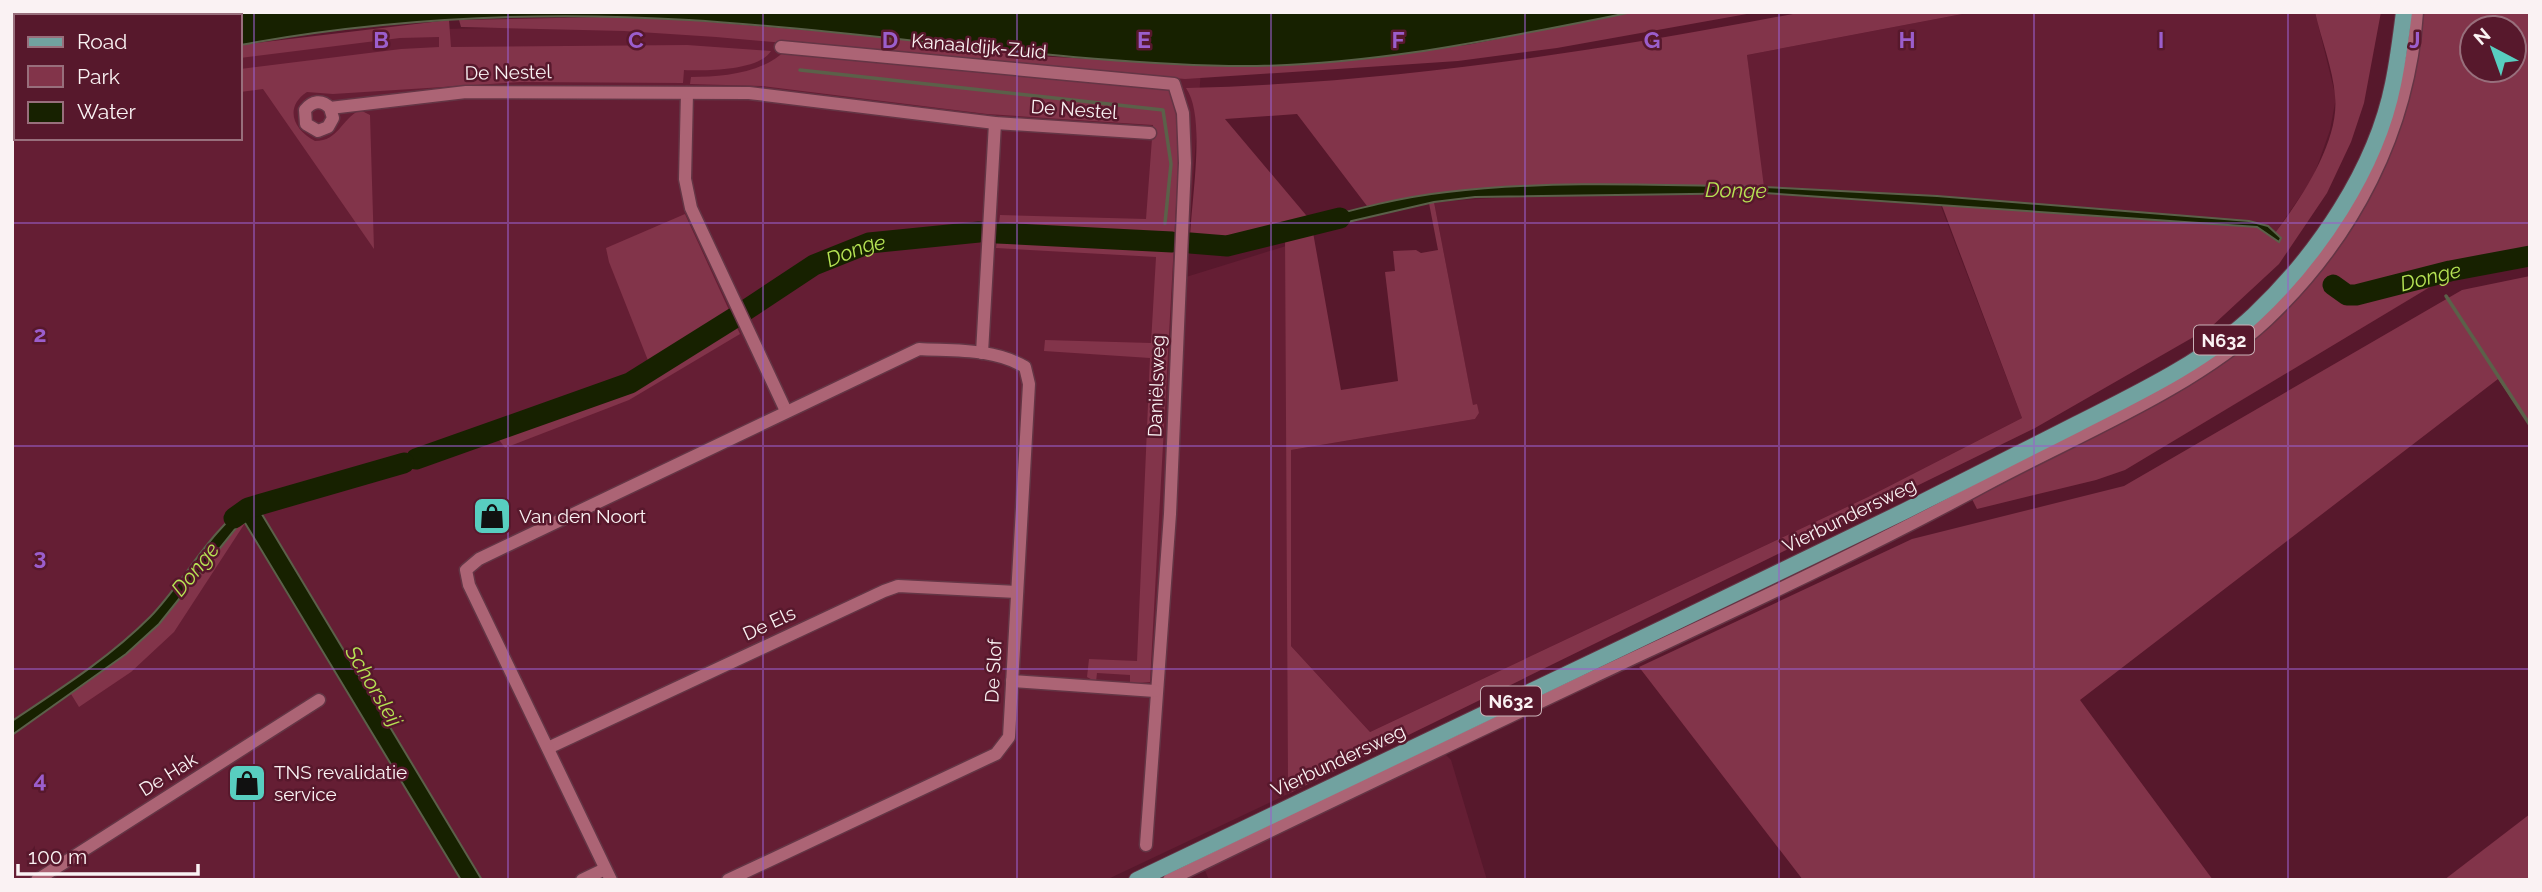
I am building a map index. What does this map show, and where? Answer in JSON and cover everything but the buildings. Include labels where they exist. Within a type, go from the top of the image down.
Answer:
[{"type":"main road","name":"Vierbundersweg","points":[[1137,880],[1206,854],[1888,528],[2131,397],[2225,339],[2278,292],[2306,260],[2354,187],[2393,87],[2404,12]]},
{"type":"street","name":"Vierbundersweg","points":[[1953,495],[2212,364],[2264,323],[2298,289],[2342,234],[2379,167],[2405,90],[2417,12]]},
{"type":"street","name":"Kanaaldijk-Zuid","points":[[781,47],[1174,84]]},
{"type":"street","name":"Daniëlsweg","points":[[1146,845],[1155,691],[1170,513],[1185,163],[1183,113],[1174,84]]},
{"type":"street","name":"De Nestel","points":[[330,108],[466,92],[600,90],[749,93],[995,123],[1150,133]]},
{"type":"street","points":[[687,93],[687,194],[786,411]]},
{"type":"street","points":[[982,353],[995,123]]},
{"type":"street","name":"De Slof","points":[[608,874],[469,585],[466,570],[479,559],[919,349],[982,353],[1011,358],[1025,367],[1029,384],[1009,737],[996,754],[758,874],[728,880]]},
{"type":"street","name":"De Els","points":[[548,748],[884,590],[898,586],[1017,592]]},
{"type":"street","points":[[1012,681],[1155,691]]},
{"type":"street","name":"De Hak","points":[[37,880],[319,700]]},
{"type":"street","name":"Vierbundersweg","points":[[1170,880],[1206,854]]},
{"type":"street","points":[[582,880],[608,874]]},
{"type":"shaded area","points":[[1973,12],[2315,12],[2336,98],[2330,130],[2313,178],[2275,233],[2261,222],[1937,196],[2022,418],[1868,497],[1370,732],[1291,646],[1291,450],[1475,419],[1479,413],[1473,406],[1434,202],[1557,194],[1763,193],[1747,55]]},
{"type":"shaded area","points":[[635,25],[1201,70],[1186,277],[1286,246],[1288,794],[1106,880],[12,880],[12,102],[14,140],[242,140],[242,52],[443,29]]},
{"type":"shaded area","points":[[1439,748],[1451,760],[1487,880],[1209,880],[1201,861]]},
{"type":"green space","points":[[1633,12],[1758,12],[1557,48],[1458,61],[1185,79],[716,37],[624,31],[461,27],[459,20],[603,17],[688,20],[874,36],[1035,56],[1228,66],[1467,45]]},
{"type":"green space","points":[[1803,12],[1973,12],[1747,55],[1764,187],[1511,188],[1448,192],[1367,206],[1297,114],[1225,119],[1311,221],[1341,390],[1398,381],[1385,272],[1395,271],[1393,251],[1416,250],[1421,253],[1438,250],[1429,203],[1434,202],[1473,405],[1477,404],[1479,413],[1475,419],[1291,450],[1291,646],[1370,732],[1868,497],[2022,418],[1941,203],[2257,227],[2278,241],[2281,238],[2275,233],[2317,169],[2335,113],[2332,75],[2315,12],[2381,12],[2364,103],[2351,142],[2327,193],[2279,264],[2211,327],[2035,428],[1288,794],[1285,231],[1220,246],[1190,244],[1196,140],[1192,102],[1186,88],[1342,80],[1496,63],[1650,40]]},
{"type":"green space","points":[[2421,12],[2530,12],[2530,257],[2450,275],[2125,470],[2096,480],[1977,509],[1972,499],[2320,268]]},
{"type":"green space","points":[[449,20],[451,47],[687,45],[771,51],[765,58],[744,66],[718,70],[684,70],[683,83],[520,82],[333,94],[307,92],[295,104],[294,118],[301,131],[315,141],[335,134],[360,110],[370,115],[374,249],[263,89],[242,92],[242,69],[401,49],[439,47],[439,37],[400,38],[242,58],[242,45]]},
{"type":"green space","points":[[787,49],[1172,88],[1181,115],[1150,682],[1130,684],[1130,675],[1097,673],[1096,682],[1087,677],[1089,659],[1137,661],[1150,358],[1044,351],[1045,340],[1151,343],[1156,257],[996,248],[1000,215],[1146,219],[1153,125],[987,114],[761,86],[690,84],[691,77],[742,72],[767,64]]},
{"type":"green space","points":[[685,214],[740,334],[629,400],[505,448],[495,434],[612,391],[651,368],[609,262],[606,248]]},
{"type":"green space","points":[[2530,276],[2530,426],[2498,379],[2080,700],[2213,880],[1803,880],[1639,667],[1912,539],[2124,486],[2462,290]]},
{"type":"green space","points":[[241,523],[245,523],[174,632],[131,672],[79,707],[71,694],[126,654],[159,624]]},
{"type":"green space","points":[[2530,814],[2530,880],[2444,880]]},
{"type":"water","points":[[12,12],[1633,12],[1382,57],[1229,66],[1094,59],[824,31],[633,17],[520,17],[407,23],[351,28],[242,45],[242,14],[14,14],[12,92]]},
{"type":"water","points":[[1605,184],[1764,187],[1937,196],[2249,221],[2268,226],[2281,238],[2279,242],[2257,227],[1764,193],[1475,197],[1434,202],[1313,230],[1311,221],[1413,197],[1486,188]]},
{"type":"water","points":[[253,501],[482,880],[461,880],[245,523],[240,523],[159,624],[126,654],[12,735],[12,721],[101,659],[150,617],[224,525]]},
{"type":"waterway","points":[[800,70],[1163,110],[1171,164],[1165,223]]},
{"type":"waterway","name":"Donge","points":[[1190,243],[1227,246],[1340,218]]},
{"type":"waterway","name":"Donge","points":[[746,310],[814,265],[869,243],[979,232]]},
{"type":"waterway","name":"Donge","points":[[997,233],[1172,242]]},
{"type":"waterway","name":"Donge","points":[[2333,285],[2347,295],[2356,295],[2450,271],[2530,256]]},
{"type":"waterway","points":[[2446,296],[2530,425]]},
{"type":"waterway","name":"Donge","points":[[416,459],[630,383],[734,318]]},
{"type":"waterway","name":"Donge","points":[[234,518],[248,508],[404,463]]},
{"type":"place","name":"Van den Noort","points":[[492,516]]},
{"type":"place","name":"TNS revalidatie service","points":[[247,783]]},
{"type":"water label","name":"Schorsleij","points":[[374,686]]}]
